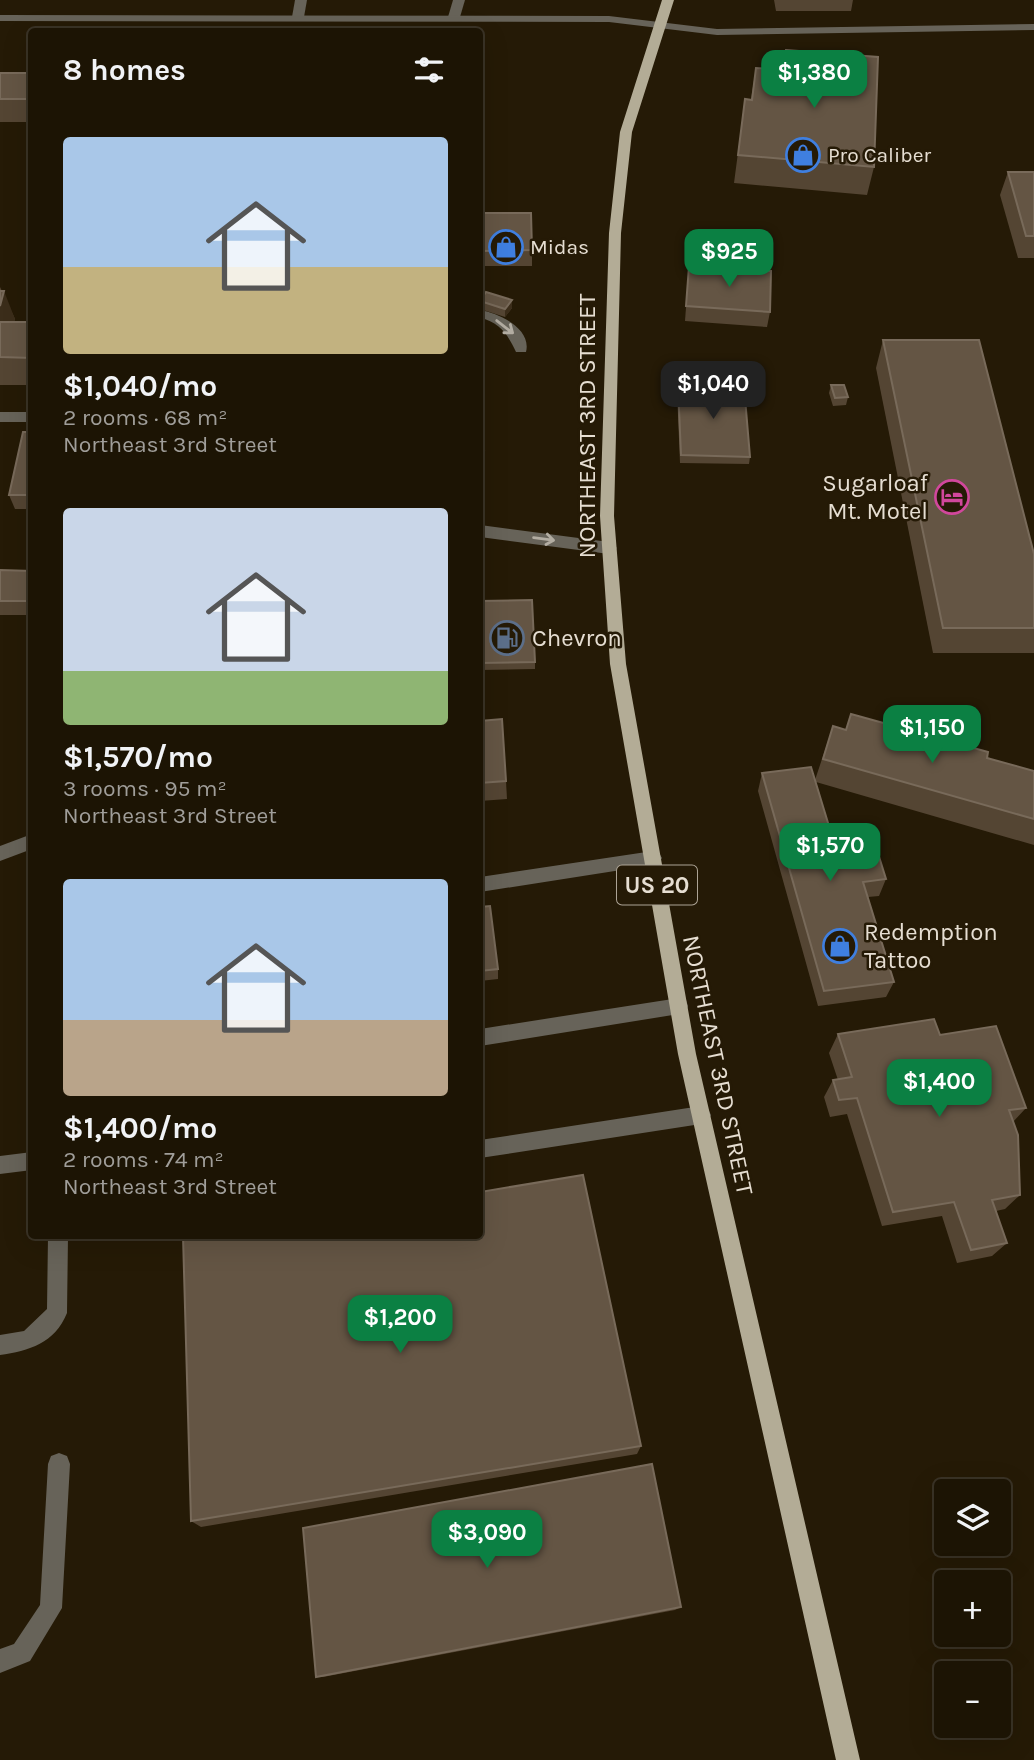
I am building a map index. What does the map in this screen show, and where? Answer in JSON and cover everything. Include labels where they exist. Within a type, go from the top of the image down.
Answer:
[{"type":"main road","name":"NORTHEAST 3RD STREET","points":[[668,0],[626,132],[615,233],[609,360],[607,516],[618,664],[701,1115],[848,1760]]},
{"type":"street","points":[[298,17],[301,0]]},
{"type":"street","points":[[454,17],[459,0]]},
{"type":"street","points":[[0,18],[609,19],[717,32],[1034,27]]},
{"type":"street","points":[[483,315],[506,324],[519,339],[521,349]]},
{"type":"street","points":[[0,417],[28,416]]},
{"type":"street","points":[[483,531],[610,548]]},
{"type":"street","points":[[0,854],[28,843]]},
{"type":"street","points":[[483,886],[653,858]]},
{"type":"street","points":[[483,1038],[679,1006]]},
{"type":"street","points":[[483,1149],[701,1115]]},
{"type":"street","points":[[0,1166],[28,1162]]},
{"type":"street","points":[[0,1345],[29,1341],[57,1313],[58,1239]]},
{"type":"street","points":[[0,1661],[22,1653],[51,1608],[59,1464]]},
{"type":"building","points":[[281,27],[347,27],[347,28]]},
{"type":"building","name":"Pro Caliber","points":[[786,50],[878,57],[874,167],[738,155],[745,99],[752,100],[756,68],[785,70]]},
{"type":"building","points":[[0,73],[28,73],[28,99],[0,99]]},
{"type":"building","points":[[1008,172],[1034,172],[1034,236],[1026,236]]},
{"type":"building","points":[[483,213],[531,213],[532,250],[483,251]]},
{"type":"building","points":[[689,266],[771,271],[770,312],[686,306]]},
{"type":"building","points":[[486,292],[512,300],[505,309],[483,302]]},
{"type":"building","points":[[0,322],[28,322],[28,358],[0,357]]},
{"type":"building","name":"Sugarloaf Mt. Motel","points":[[883,340],[979,340],[1034,554],[1034,628],[943,628]]},
{"type":"building","points":[[678,385],[744,386],[750,457],[681,455]]},
{"type":"building","points":[[831,385],[844,385],[848,397],[835,398]]},
{"type":"building","points":[[23,432],[28,432],[28,495],[9,495]]},
{"type":"building","points":[[0,570],[28,571],[28,601],[0,601]]},
{"type":"building","name":"Chevron","points":[[532,600],[535,662],[483,663],[483,601]]},
{"type":"building","points":[[851,714],[988,752],[987,758],[1034,771],[1034,819],[823,759],[833,726],[846,730]]},
{"type":"building","points":[[502,719],[506,781],[483,783],[483,721]]},
{"type":"building","points":[[811,767],[832,836],[871,831],[886,879],[863,882],[894,982],[824,991],[762,773]]},
{"type":"building","points":[[490,906],[498,969],[483,971],[483,907]]},
{"type":"building","points":[[934,1019],[940,1035],[996,1026],[1026,1108],[1009,1110],[1018,1135],[1020,1195],[992,1200],[1007,1243],[971,1250],[954,1202],[893,1212],[857,1098],[839,1100],[833,1080],[852,1077],[838,1034]]},
{"type":"building","points":[[583,1175],[641,1446],[191,1521],[183,1239],[483,1239],[483,1192]]},
{"type":"building","points":[[652,1464],[681,1607],[316,1677],[303,1528]]},
{"type":"place","name":"Pro Caliber","points":[[803,155]]},
{"type":"place","name":"Midas","points":[[506,247]]},
{"type":"place","name":"Sugarloaf Mt. Motel","points":[[952,497]]},
{"type":"place","name":"Chevron","points":[[507,638]]},
{"type":"place","name":"Redemption Tattoo","points":[[840,946]]}]
